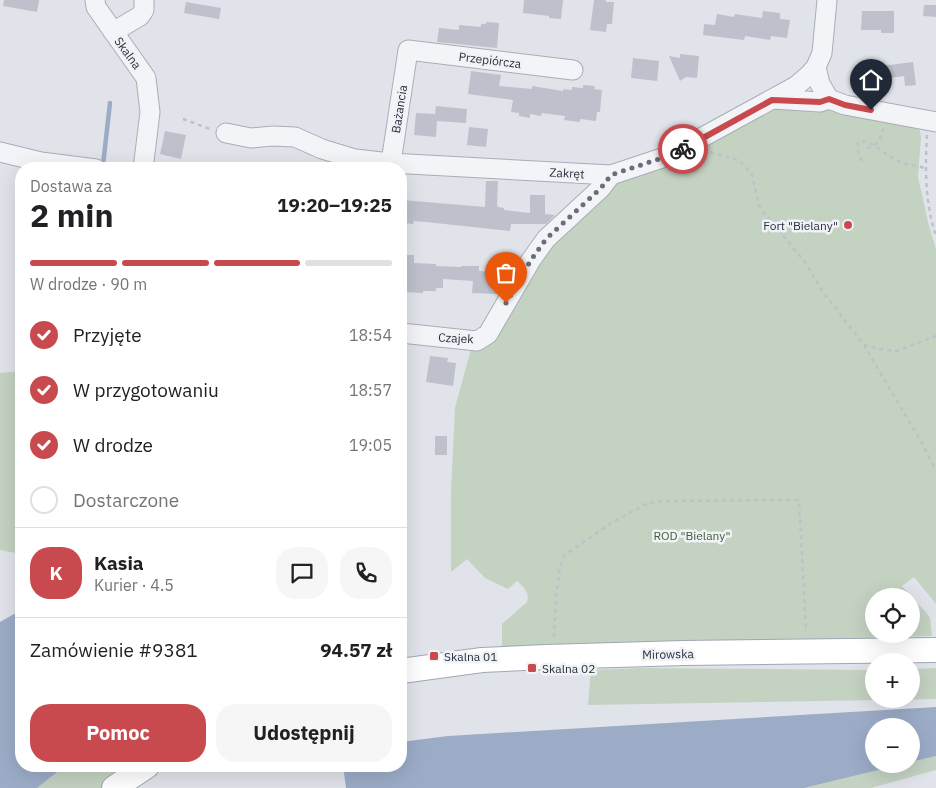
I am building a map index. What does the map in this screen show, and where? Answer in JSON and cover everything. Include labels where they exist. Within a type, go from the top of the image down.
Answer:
[{"type":"main road","name":"Mirowska","points":[[407,670],[482,660],[546,657],[684,653],[936,650]]},
{"type":"main road","points":[[114,788],[138,772]]},
{"type":"street","name":"Skalna","points":[[95,0],[96,7],[146,78],[150,112],[144,162]]},
{"type":"street","points":[[113,32],[140,16],[144,10],[144,0]]},
{"type":"street","points":[[827,0],[822,53],[816,67],[820,84],[829,99],[845,105],[932,122]]},
{"type":"street","name":"Przepiórcza","points":[[408,50],[572,70]]},
{"type":"street","name":"Bażancia","points":[[391,162],[408,50]]},
{"type":"street","name":"Zakręt","points":[[407,167],[611,175],[668,156],[690,145],[796,86],[816,67]]},
{"type":"street","points":[[772,100],[820,102],[829,99]]},
{"type":"street","name":"Zakręt","points":[[226,134],[251,138],[295,137],[322,149],[371,162]]},
{"type":"street","points":[[0,152],[41,162]]},
{"type":"street","name":"Czajek","points":[[407,334],[477,341],[488,334],[531,260],[546,239],[601,188],[611,175]]},
{"type":"path","points":[[867,148],[874,146],[880,141],[884,125],[884,113]]},
{"type":"path","points":[[183,119],[226,134]]},
{"type":"path","points":[[932,122],[925,168],[927,204],[936,236]]},
{"type":"path","points":[[862,161],[857,149],[858,142],[863,141],[900,162],[925,168]]},
{"type":"path","points":[[690,145],[704,151],[738,160],[751,172],[760,208],[805,262],[823,292],[864,345],[936,470]]},
{"type":"path","points":[[864,345],[897,351],[936,336]]},
{"type":"path","points":[[549,637],[555,638],[556,597],[560,566],[565,555],[611,523],[648,503],[680,500],[799,500],[806,631],[797,632]]},
{"type":"green space","name":"ROD \"Bielany\"","points":[[773,106],[831,106],[919,126],[921,137],[918,177],[936,249],[936,604],[914,577],[902,586],[904,588],[865,588],[865,638],[502,648],[502,624],[527,602],[528,596],[526,590],[517,581],[508,589],[485,578],[467,559],[451,572],[451,490],[455,408],[471,349],[533,262],[619,177]]},
{"type":"green space","points":[[15,372],[15,553],[0,550],[0,373]]},
{"type":"green space","points":[[920,606],[930,618],[932,636],[920,636]]},
{"type":"green space","points":[[640,668],[865,670],[865,700],[588,705],[591,670]]},
{"type":"green space","points":[[936,668],[936,699],[920,699],[920,669]]},
{"type":"green space","points":[[936,756],[936,770],[871,788],[804,788],[866,773],[920,773],[920,760]]},
{"type":"green space","points":[[57,772],[125,772],[102,788],[37,788]]},
{"type":"water","points":[[15,613],[15,772],[57,772],[37,788],[0,788],[0,622]]},
{"type":"water","points":[[936,707],[936,756],[920,760],[920,718],[865,718],[866,773],[804,788],[346,788],[344,772],[407,772],[407,741],[448,736]]},
{"type":"building","points":[[4,0],[39,0],[37,12],[3,6]]},
{"type":"building","points":[[524,0],[563,0],[561,19],[523,13]]},
{"type":"building","points":[[594,0],[614,2],[612,24],[607,24],[606,32],[590,30]]},
{"type":"building","points":[[186,2],[221,8],[219,19],[184,13]]},
{"type":"building","points":[[924,5],[936,5],[936,17],[923,16]]},
{"type":"building","points":[[763,11],[780,13],[780,19],[790,20],[787,38],[771,36],[770,40],[745,36],[744,40],[703,35],[704,24],[715,25],[717,14],[734,17],[735,14],[762,18]]},
{"type":"building","points":[[862,11],[894,11],[894,33],[881,33],[881,30],[861,30]]},
{"type":"building","points":[[486,22],[499,23],[497,48],[437,42],[439,28],[459,30],[459,25],[481,27],[481,24],[486,24]]},
{"type":"building","points":[[680,54],[699,56],[697,78],[686,77],[680,81],[669,56],[680,58]]},
{"type":"building","points":[[633,58],[659,61],[657,81],[631,78]]},
{"type":"building","points":[[913,62],[916,85],[905,86],[904,76],[875,80],[876,88],[865,89],[864,86],[855,88],[853,72],[866,70],[866,68]]},
{"type":"building","points":[[471,71],[501,75],[499,86],[532,89],[532,86],[563,91],[563,89],[572,90],[572,87],[583,88],[583,85],[595,86],[594,89],[602,90],[600,112],[597,112],[596,121],[580,119],[580,122],[564,120],[565,116],[542,113],[541,116],[530,114],[530,118],[519,116],[519,113],[511,112],[513,100],[468,94]]},
{"type":"building","points":[[436,106],[467,109],[466,123],[437,121],[436,137],[414,135],[416,113],[435,114]]},
{"type":"building","points":[[469,127],[488,129],[486,147],[467,145]]},
{"type":"building","points":[[165,131],[186,135],[181,159],[160,154]]},
{"type":"building","points":[[486,181],[498,181],[498,207],[504,208],[504,210],[530,213],[530,195],[545,195],[545,214],[555,215],[546,224],[511,224],[510,231],[414,221],[413,224],[407,224],[407,200],[485,207]]},
{"type":"building","points":[[407,255],[414,255],[414,263],[436,264],[436,266],[479,266],[479,271],[499,272],[498,294],[472,293],[473,281],[443,279],[443,288],[436,288],[436,291],[423,291],[423,293],[407,292]]},
{"type":"building","points":[[430,356],[448,358],[447,362],[456,363],[453,386],[426,382]]},
{"type":"building","points":[[435,436],[447,436],[447,455],[435,455]]},
{"type":"waterway","points":[[103,162],[110,103]]},
{"type":"way so far","points":[[506,303],[531,260],[546,239],[601,188],[611,175],[683,149]]},
{"type":"place","name":"Fort \"Bielany\"","points":[[848,225]]},
{"type":"place","name":"Skalna 01","points":[[434,656]]},
{"type":"place","name":"Skalna 02","points":[[532,668]]},
{"type":"route","points":[[683,149],[772,100],[820,102],[829,99],[845,105],[871,110]]}]
